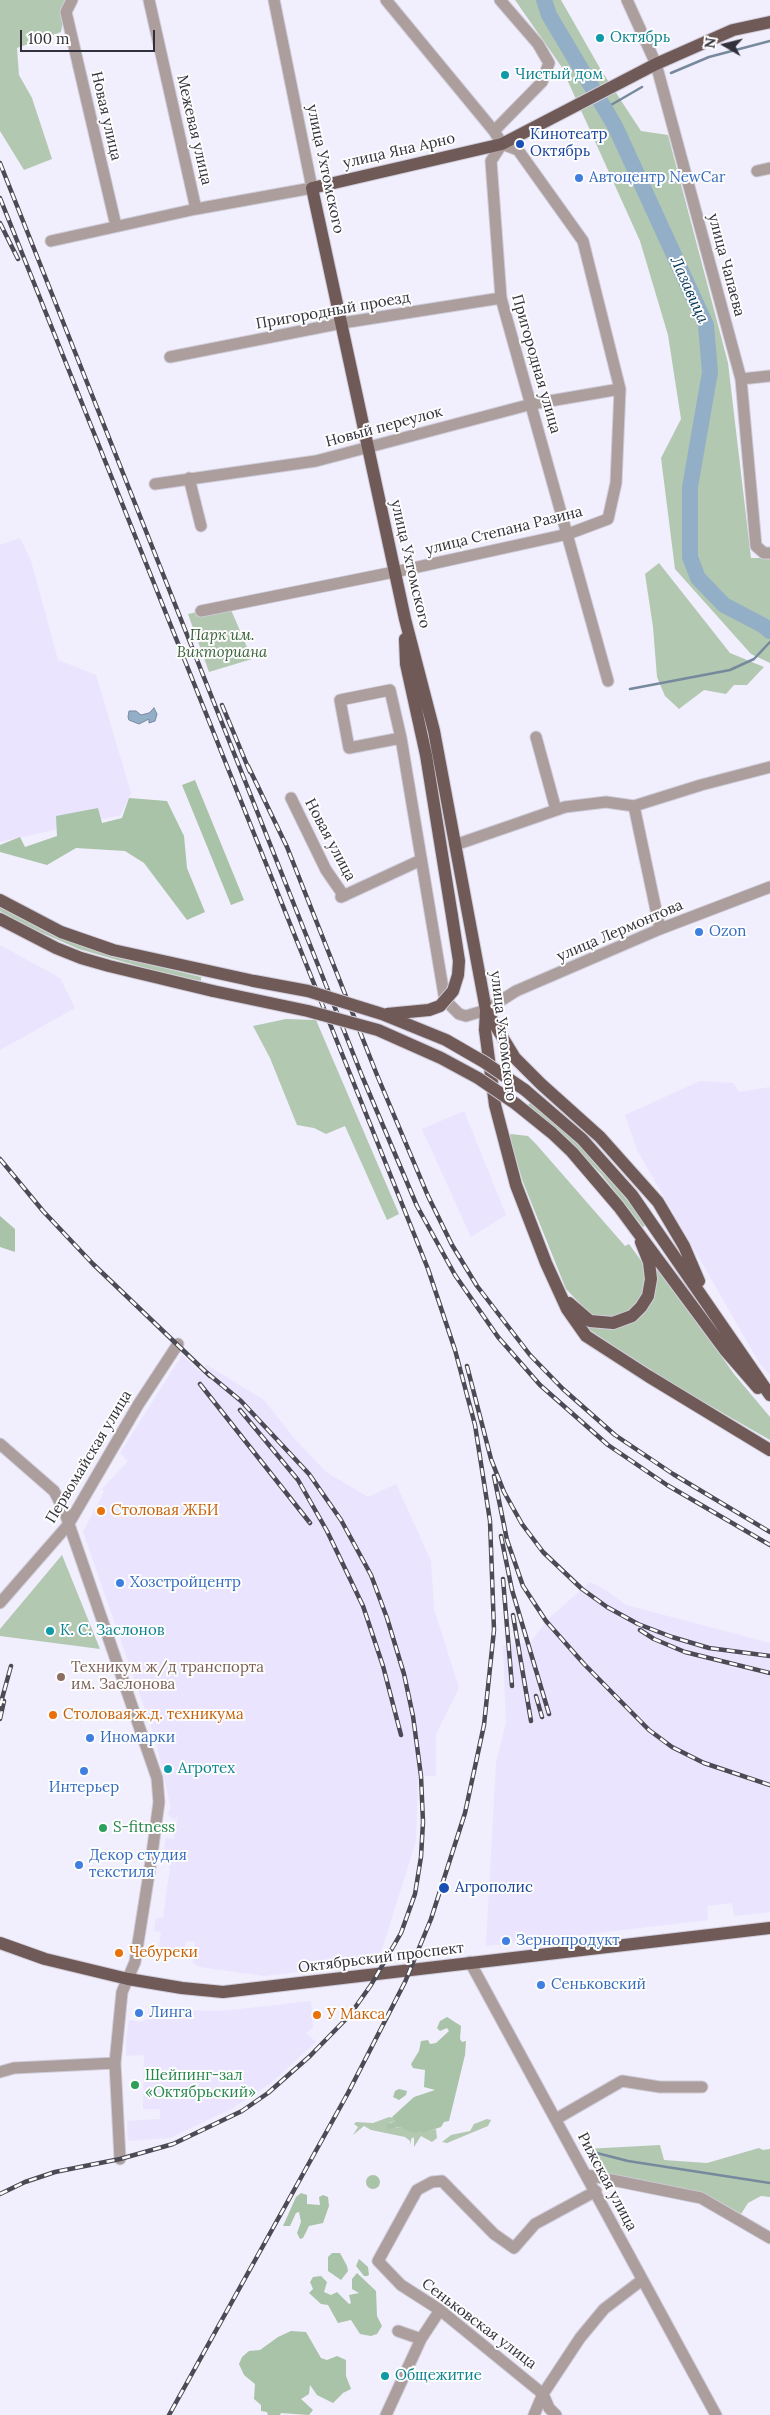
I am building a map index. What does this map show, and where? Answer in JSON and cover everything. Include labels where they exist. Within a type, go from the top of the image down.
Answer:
[{"type":"main road","name":"улица Яна Арно","points":[[312,188],[502,144],[656,64],[733,30],[770,22]]},
{"type":"main road","name":"улица Ухтомского","points":[[312,188],[404,619],[434,731],[486,1010],[485,1030],[495,1105],[502,1137],[531,1225],[558,1290],[574,1321],[586,1336],[770,1450]]},
{"type":"main road","points":[[382,1014],[429,1010],[440,1006],[453,991],[458,975],[452,916],[426,755],[406,664],[404,619]]},
{"type":"main road","points":[[0,900],[61,932],[86,941],[150,959],[215,974],[308,991],[382,1014],[446,1040],[484,1062],[525,1090],[582,1139],[632,1195],[770,1395]]},
{"type":"main road","points":[[0,919],[56,948],[81,958],[213,991],[308,1010],[378,1030],[441,1058],[478,1078],[516,1104],[572,1152],[633,1224],[725,1350],[770,1400]]},
{"type":"main road","points":[[486,1010],[515,1058],[540,1084],[600,1137],[658,1202],[684,1246],[710,1306]]},
{"type":"main road","points":[[558,1290],[580,1314],[590,1321],[612,1323],[632,1316],[648,1296],[651,1279],[649,1262],[633,1224]]},
{"type":"main road","name":"Октябрьский проспект","points":[[0,1943],[45,1959],[128,1978],[182,1988],[223,1992],[770,1928]]},
{"type":"street","name":"Новая улица","points":[[72,0],[66,12],[116,226]]},
{"type":"street","name":"Межевая улица","points":[[149,0],[196,209]]},
{"type":"street","name":"улица Ухтомского","points":[[274,0],[312,188]]},
{"type":"street","points":[[386,0],[494,131],[502,144],[518,150],[583,241],[620,389]]},
{"type":"street","points":[[494,131],[542,82],[549,63],[538,44],[500,0]]},
{"type":"street","name":"улица Чапаева","points":[[627,0],[656,64],[741,379],[756,546],[764,553],[770,553]]},
{"type":"street","name":"Пригородная улица","points":[[502,144],[491,161],[501,298],[608,681]]},
{"type":"street","points":[[757,171],[770,168]]},
{"type":"street","name":"улица Яна Арно","points":[[52,241],[196,209],[312,188]]},
{"type":"street","name":"Пригородный проезд","points":[[170,357],[342,323],[501,298]]},
{"type":"street","points":[[741,379],[770,376]]},
{"type":"street","name":"Новый переулок","points":[[155,484],[316,461],[532,404],[620,389]]},
{"type":"street","name":"улица Степана Разина","points":[[201,611],[395,572],[568,534],[608,520],[616,483],[620,389]]},
{"type":"street","points":[[189,478],[202,526]]},
{"type":"street","points":[[401,738],[349,748],[340,700],[390,690],[401,738],[422,860]]},
{"type":"street","points":[[536,736],[556,810]]},
{"type":"street","points":[[455,845],[565,807],[606,802],[634,806],[701,785],[770,767]]},
{"type":"street","name":"Новая улица","points":[[291,798],[326,870],[342,897],[422,860]]},
{"type":"street","points":[[634,806],[660,929]]},
{"type":"street","name":"улица Лермонтова","points":[[422,860],[444,995],[449,1004],[459,1014],[466,1016],[486,1010],[516,992],[660,929],[770,887]]},
{"type":"street","name":"Первомайская улица","points":[[0,1603],[68,1525],[138,1405],[178,1344]]},
{"type":"street","points":[[0,1444],[54,1491],[64,1510],[157,1778],[159,1802],[151,1861],[135,1962],[122,1992],[115,2063],[120,2159]]},
{"type":"street","name":"Рижская улица","points":[[470,1962],[716,2415]]},
{"type":"street","points":[[0,2072],[14,2068],[115,2063]]},
{"type":"street","points":[[556,2119],[622,2081],[660,2088],[702,2087]]},
{"type":"street","points":[[587,2175],[701,2198],[770,2238]]},
{"type":"street","name":"Сеньковская улица","points":[[556,2415],[549,2408],[544,2394],[440,2310],[401,2285],[378,2261],[417,2190],[432,2182],[442,2181],[494,2234],[514,2248],[535,2224],[596,2191]]},
{"type":"street","points":[[534,2415],[544,2394],[580,2338],[604,2309],[642,2280]]},
{"type":"street","points":[[386,2415],[421,2339],[440,2310]]},
{"type":"street","points":[[398,2331],[421,2339]]},
{"type":"shaded area","points":[[20,538],[31,561],[58,660],[96,675],[131,793],[121,815],[0,842],[0,545]]},
{"type":"shaded area","points":[[0,945],[60,978],[75,1008],[0,1050]]},
{"type":"shaded area","points":[[700,1081],[733,1083],[739,1092],[770,1087],[770,1375],[760,1364],[637,1150],[625,1115]]},
{"type":"shaded area","points":[[464,1111],[506,1215],[471,1237],[422,1129]]},
{"type":"shaded area","points":[[182,1355],[199,1371],[207,1365],[264,1400],[293,1437],[326,1472],[368,1497],[396,1484],[431,1561],[434,1609],[459,1688],[436,1734],[436,1776],[418,1776],[416,1841],[378,1962],[265,1976],[199,1967],[193,1962],[195,1942],[186,1941],[184,1957],[158,1953],[161,1932],[154,1931],[156,1918],[163,1918],[171,1860],[163,1858],[166,1838],[174,1839],[178,1815],[174,1820],[167,1814],[171,1808],[155,1738],[83,1532],[104,1492],[102,1489],[128,1461],[120,1453]]},
{"type":"shaded area","name":"Зернопродукт","points":[[590,1582],[609,1592],[626,1605],[770,1643],[770,1912],[734,1916],[732,1903],[707,1906],[708,1920],[486,1946],[496,1763],[506,1723],[503,1646],[531,1642],[546,1621]]},
{"type":"shaded area","points":[[311,2001],[313,2028],[306,2033],[316,2042],[271,2083],[233,2108],[170,2138],[128,2141],[127,2121],[160,2119],[160,2109],[143,2109],[144,2055],[126,2056],[129,2020],[141,2022],[153,2016],[165,2018],[167,2010],[222,2011]]},
{"type":"green space","points":[[0,0],[67,0],[61,32],[17,48],[19,75],[32,98],[52,159],[24,170],[0,131]]},
{"type":"green space","points":[[515,0],[561,0],[601,70],[641,131],[668,135],[728,363],[751,558],[770,558],[770,663],[751,654],[675,569],[661,458],[681,419],[668,335],[640,241],[561,66]]},
{"type":"green space","points":[[659,563],[730,653],[764,667],[747,685],[734,685],[726,694],[704,690],[679,709],[665,696],[657,677],[653,627],[645,574]]},
{"type":"green space","name":"Парк им. Викториана","points":[[229,605],[252,659],[209,672],[188,614]]},
{"type":"green space","points":[[195,780],[244,900],[231,905],[182,785]]},
{"type":"green space","points":[[129,798],[167,801],[184,836],[187,868],[205,912],[187,920],[144,863],[125,851],[76,848],[47,865],[0,852],[0,845],[20,837],[25,847],[57,836],[56,816],[98,808],[102,823],[122,818]]},
{"type":"green space","points":[[0,906],[58,935],[116,956],[201,977],[201,981],[152,970],[79,949],[24,925],[0,911]]},
{"type":"green space","points":[[286,1019],[316,1020],[399,1214],[387,1220],[345,1126],[326,1134],[314,1128],[297,1125],[270,1058],[253,1026]]},
{"type":"green space","points":[[531,1102],[572,1138],[604,1171],[646,1224],[643,1227],[601,1174],[553,1126],[528,1105]]},
{"type":"green space","points":[[511,1134],[528,1136],[625,1246],[629,1244],[642,1262],[646,1272],[646,1285],[641,1299],[633,1309],[619,1317],[601,1318],[592,1316],[566,1289],[523,1182],[509,1136]]},
{"type":"green space","points":[[0,1216],[15,1229],[15,1252],[0,1247]]},
{"type":"green space","points":[[656,1264],[734,1374],[770,1417],[770,1440],[658,1376],[584,1326],[605,1329],[619,1328],[644,1314],[654,1297],[657,1283]]},
{"type":"green space","points":[[62,1555],[100,1649],[0,1636],[0,1629]]},
{"type":"green space","points":[[447,2017],[461,2026],[460,2039],[462,2042],[466,2041],[465,2055],[449,2121],[444,2122],[441,2127],[423,2133],[411,2132],[400,2127],[388,2129],[386,2125],[395,2121],[392,2117],[414,2097],[435,2090],[424,2087],[425,2070],[413,2068],[411,2064],[419,2051],[421,2041],[428,2040],[430,2044],[436,2043],[449,2031],[447,2028],[440,2031],[437,2028],[440,2021]]},
{"type":"green space","points":[[399,2089],[407,2091],[406,2095],[399,2100],[393,2097],[395,2091]]},
{"type":"green space","points":[[389,2117],[394,2118],[395,2121],[389,2123],[396,2128],[400,2127],[421,2133],[436,2129],[437,2138],[432,2142],[421,2136],[414,2147],[414,2137],[411,2139],[411,2145],[410,2141],[405,2137],[371,2130],[364,2126],[353,2135],[358,2127],[354,2124],[356,2122],[373,2123]]},
{"type":"green space","points":[[487,2119],[491,2120],[488,2126],[447,2143],[442,2142],[451,2135],[470,2131],[474,2124]]},
{"type":"green space","points":[[660,2145],[664,2160],[707,2163],[759,2148],[763,2150],[770,2149],[770,2197],[761,2196],[748,2203],[741,2214],[702,2193],[595,2171],[585,2149]]},
{"type":"green space","points":[[370,2175],[376,2175],[380,2182],[376,2189],[370,2189],[366,2185],[366,2179]]},
{"type":"green space","points":[[301,2193],[307,2195],[307,2204],[320,2205],[319,2197],[323,2195],[328,2197],[329,2206],[323,2223],[309,2226],[303,2238],[300,2239],[297,2233],[301,2222],[299,2212],[296,2213],[290,2226],[283,2226],[296,2197]]},
{"type":"green space","points":[[332,2253],[340,2253],[347,2266],[348,2271],[341,2280],[328,2271],[328,2257]]},
{"type":"green space","points":[[359,2259],[368,2267],[369,2275],[364,2276],[356,2266]]},
{"type":"green space","points":[[357,2273],[376,2291],[377,2316],[382,2326],[377,2334],[371,2336],[360,2334],[351,2320],[338,2323],[328,2305],[321,2304],[309,2293],[313,2289],[310,2282],[313,2277],[321,2276],[327,2282],[324,2292],[331,2295],[337,2292],[349,2304],[351,2303],[349,2295],[359,2293],[352,2289],[352,2279]]},
{"type":"green space","points":[[291,2331],[306,2332],[321,2358],[327,2360],[337,2356],[346,2360],[346,2376],[351,2389],[343,2393],[333,2403],[317,2395],[310,2385],[309,2394],[301,2399],[313,2410],[309,2415],[281,2413],[280,2415],[268,2415],[267,2412],[261,2411],[261,2405],[254,2399],[255,2384],[244,2375],[239,2364],[242,2357],[249,2351],[260,2350],[278,2337]]},
{"type":"water","points":[[154,708],[157,714],[155,721],[149,723],[149,719],[139,724],[129,720],[129,711],[136,711],[141,715],[149,713]]},
{"type":"waterway","name":"Лазавица","points":[[544,0],[549,15],[615,126],[706,325],[710,372],[690,487],[690,557],[698,578],[724,605],[770,631]]},
{"type":"waterway","points":[[671,73],[709,57],[770,41]]},
{"type":"waterway","points":[[604,109],[642,87]]},
{"type":"waterway","points":[[630,689],[730,670],[754,659],[770,642]]},
{"type":"waterway","points":[[589,2151],[628,2161],[770,2183]]},
{"type":"railway","points":[[0,163],[362,1076],[417,1206],[455,1275],[498,1337],[540,1385],[608,1445],[667,1485],[770,1545]]},
{"type":"railway","points":[[0,198],[428,1269],[455,1350],[475,1425],[490,1521],[494,1630],[484,1725],[465,1813],[431,1919],[405,1982],[348,2093],[169,2415]]},
{"type":"railway","points":[[0,223],[18,259]]},
{"type":"railway","points":[[222,705],[250,772]]},
{"type":"railway","points":[[248,766],[287,847],[377,1075],[428,1196],[452,1245],[477,1286],[530,1355],[563,1389],[615,1435],[673,1474],[770,1532]]},
{"type":"railway","points":[[0,1159],[43,1211],[93,1264],[210,1376]]},
{"type":"railway","points":[[467,1366],[491,1459],[504,1492],[522,1524],[543,1552],[582,1589],[607,1607],[638,1624],[709,1648],[770,1656]]},
{"type":"railway","points":[[0,2194],[25,2182],[55,2172],[120,2159],[173,2144],[242,2111],[268,2093],[310,2056],[349,2016],[371,1985],[401,1933],[415,1894],[421,1857],[423,1822],[421,1776],[413,1716],[404,1674],[387,1618],[371,1575],[341,1520],[309,1474],[241,1401],[206,1372]]},
{"type":"railway","points":[[200,1384],[310,1523]]},
{"type":"railway","points":[[240,1410],[298,1480],[327,1531],[363,1606],[383,1666],[401,1735]]},
{"type":"railway","points":[[494,1476],[507,1540],[523,1586],[546,1621],[584,1664],[649,1730],[672,1747],[704,1763],[770,1785]]},
{"type":"railway","points":[[501,1536],[512,1590],[549,1714]]},
{"type":"railway","points":[[503,1579],[512,1686]]},
{"type":"railway","points":[[513,1615],[531,1721]]},
{"type":"railway","points":[[640,1630],[654,1639],[685,1652],[770,1673]]},
{"type":"railway","points":[[0,1706],[11,1666]]},
{"type":"railway","points":[[536,1696],[542,1717]]},
{"type":"railway","points":[[0,1719],[4,1701]]},
{"type":"place","name":"Октябрь","points":[[600,38]]},
{"type":"place","name":"Чистый дом","points":[[505,75]]},
{"type":"place","name":"Кинотеатр Октябрь","points":[[520,144]]},
{"type":"place","name":"Автоцентр NewCar","points":[[579,178]]},
{"type":"place","name":"Ozon","points":[[699,932]]},
{"type":"place","name":"Столовая ЖБИ","points":[[101,1511]]},
{"type":"place","name":"Хозстройцентр","points":[[120,1583]]},
{"type":"place","name":"К. С. Заслонов","points":[[50,1631]]},
{"type":"place","name":"Техникум ж/д транспорта им. Заслонова","points":[[61,1677]]},
{"type":"place","name":"Столовая ж.д. техникума","points":[[53,1715]]},
{"type":"place","name":"Иномарки","points":[[90,1738]]},
{"type":"place","name":"Агротех","points":[[168,1769]]},
{"type":"place","name":"Интерьер","points":[[84,1771]]},
{"type":"place","name":"S-fitness","points":[[103,1828]]},
{"type":"place","name":"Декор студия текстиля","points":[[79,1865]]},
{"type":"place","name":"Агрополис","points":[[444,1888]]},
{"type":"place","name":"Зернопродукт","points":[[506,1941]]},
{"type":"place","name":"Чебуреки","points":[[119,1953]]},
{"type":"place","name":"Сеньковский","points":[[541,1985]]},
{"type":"place","name":"Линга","points":[[139,2013]]},
{"type":"place","name":"У Макса","points":[[317,2015]]},
{"type":"place","name":"Шейпинг-зал «Октябрьский»","points":[[135,2085]]},
{"type":"place","name":"Общежитие","points":[[385,2376]]}]
